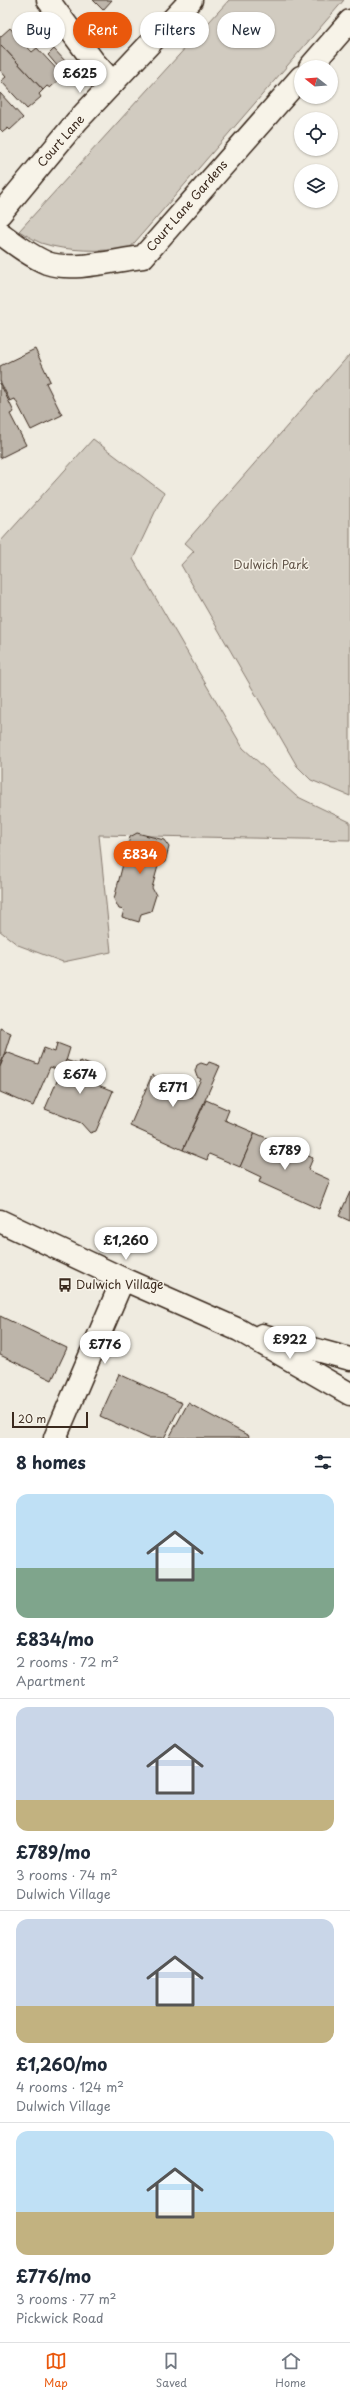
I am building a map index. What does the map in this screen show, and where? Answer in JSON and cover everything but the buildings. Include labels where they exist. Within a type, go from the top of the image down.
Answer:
[{"type":"street","points":[[48,0],[94,62],[113,83]]},
{"type":"street","name":"Court Lane","points":[[0,214],[77,121],[191,0]]},
{"type":"street","points":[[316,60],[350,21]]},
{"type":"street","name":"Court Lane Gardens","points":[[0,233],[36,257],[62,266],[77,266],[143,258],[294,85]]},
{"type":"street","points":[[0,1221],[123,1279],[239,1330],[350,1394]]},
{"type":"street","points":[[55,1438],[123,1279]]},
{"type":"street","points":[[239,1330],[350,1359]]},
{"type":"green space","points":[[229,0],[344,0],[129,249],[96,250],[62,248],[41,243],[19,231],[185,48],[209,48],[209,22],[217,13],[217,48],[275,48],[275,12],[218,12]]},
{"type":"green space","name":"Dulwich Park","points":[[350,354],[350,796],[311,780],[297,766],[181,565],[194,551],[185,543]]},
{"type":"green space","points":[[93,439],[164,493],[133,559],[243,748],[296,796],[350,822],[350,840],[99,835],[111,952],[63,962],[18,945],[0,931],[0,542]]},
{"type":"place","name":"Dulwich Village","points":[[65,1285]]}]
